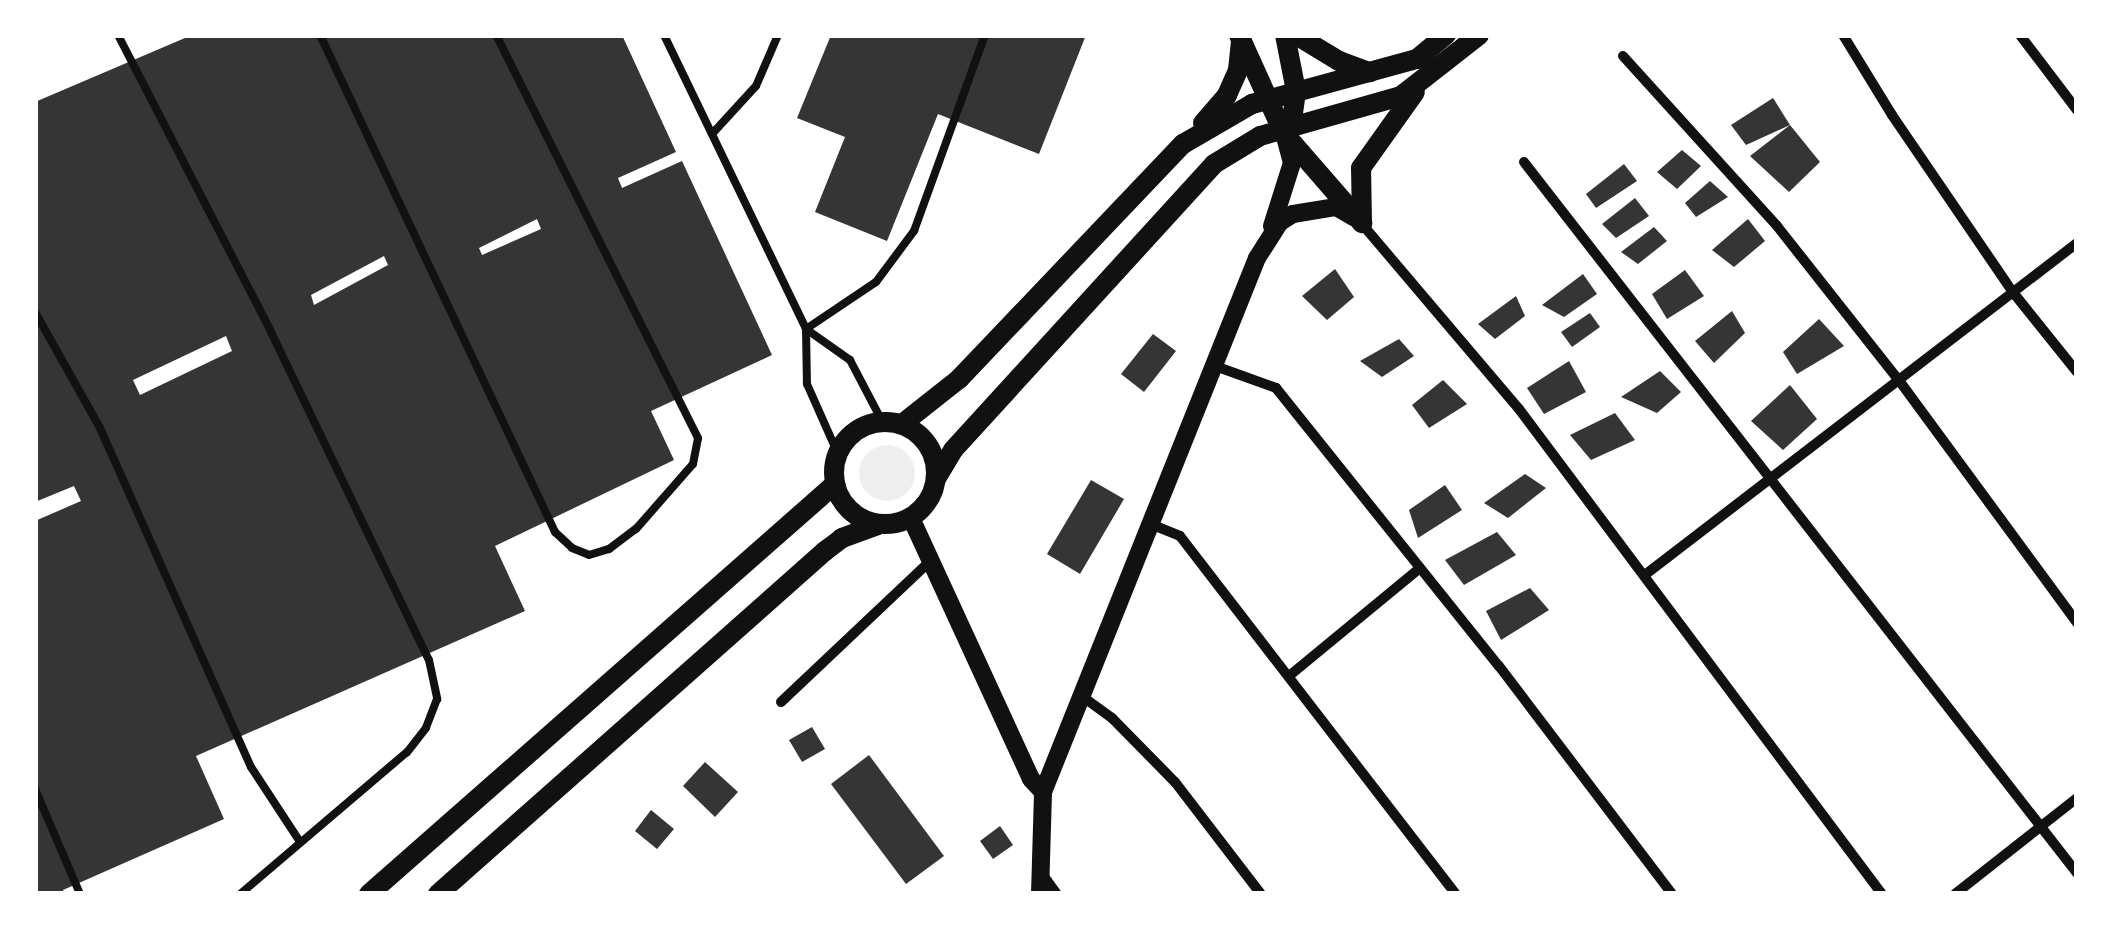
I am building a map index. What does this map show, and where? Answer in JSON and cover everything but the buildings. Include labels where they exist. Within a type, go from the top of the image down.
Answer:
[{"type":"main road","points":[[1283,132],[1296,90],[1285,35]]},
{"type":"main road","points":[[1296,35],[1340,61],[1372,72]]},
{"type":"main road","points":[[1183,144],[1220,119],[1268,99],[1417,59],[1446,35]]},
{"type":"main road","points":[[438,894],[842,538],[911,518],[934,493],[937,477],[953,450],[1214,164],[1243,144],[1383,103],[1424,80],[1479,35]]},
{"type":"main road","points":[[1240,38],[1283,132],[1362,223]]},
{"type":"main road","points":[[878,525],[848,509],[834,484],[838,454],[853,433],[892,423],[959,379],[1227,95],[1238,70],[1240,38]]},
{"type":"main road","points":[[1362,223],[1361,168],[1424,80]]},
{"type":"main road","points":[[892,423],[928,444],[937,477]]},
{"type":"main road","points":[[370,894],[834,484]]},
{"type":"street","points":[[1844,35],[1892,115],[2012,292],[2077,372]]},
{"type":"street","points":[[2020,35],[2077,110]]},
{"type":"street","points":[[1623,56],[1777,226],[1898,379],[2077,623]]},
{"type":"street","points":[[1057,894],[1042,885],[1043,792],[1290,174],[1290,148],[1283,132]]},
{"type":"street","points":[[1524,162],[2077,873]]},
{"type":"street","points":[[1257,258],[1280,222],[1292,214],[1336,207],[1362,223],[1519,409],[1882,894]]},
{"type":"street","points":[[1646,574],[2077,243]]},
{"type":"street","points":[[1215,366],[1276,388],[1499,666],[1672,894]]},
{"type":"street","points":[[911,518],[1031,780],[1043,792]]},
{"type":"street","points":[[1152,525],[1180,536],[1456,894]]},
{"type":"street","points":[[781,702],[931,560]]},
{"type":"street","points":[[1289,676],[1419,569]]},
{"type":"street","points":[[1082,698],[1112,718],[1176,782],[1261,894]]},
{"type":"street","points":[[1955,894],[2077,798]]},
{"type":"lane","points":[[118,35],[270,330],[429,660],[436,699],[426,728],[407,752],[240,894]]},
{"type":"lane","points":[[320,35],[554,532],[572,548],[589,554],[609,549],[636,529],[693,464],[698,438],[496,35]]},
{"type":"lane","points":[[664,35],[806,329],[807,384],[838,454]]},
{"type":"lane","points":[[712,134],[756,86],[778,35]]},
{"type":"lane","points":[[806,329],[876,282],[914,231],[984,35]]},
{"type":"lane","points":[[35,312],[100,428],[251,767],[300,842]]},
{"type":"lane","points":[[806,329],[850,360],[892,423]]},
{"type":"lane","points":[[35,789],[80,894]]},
{"type":"shaded area","points":[[887,445],[907,453],[915,473],[907,493],[887,501],[867,493],[859,473],[867,453]]}]
